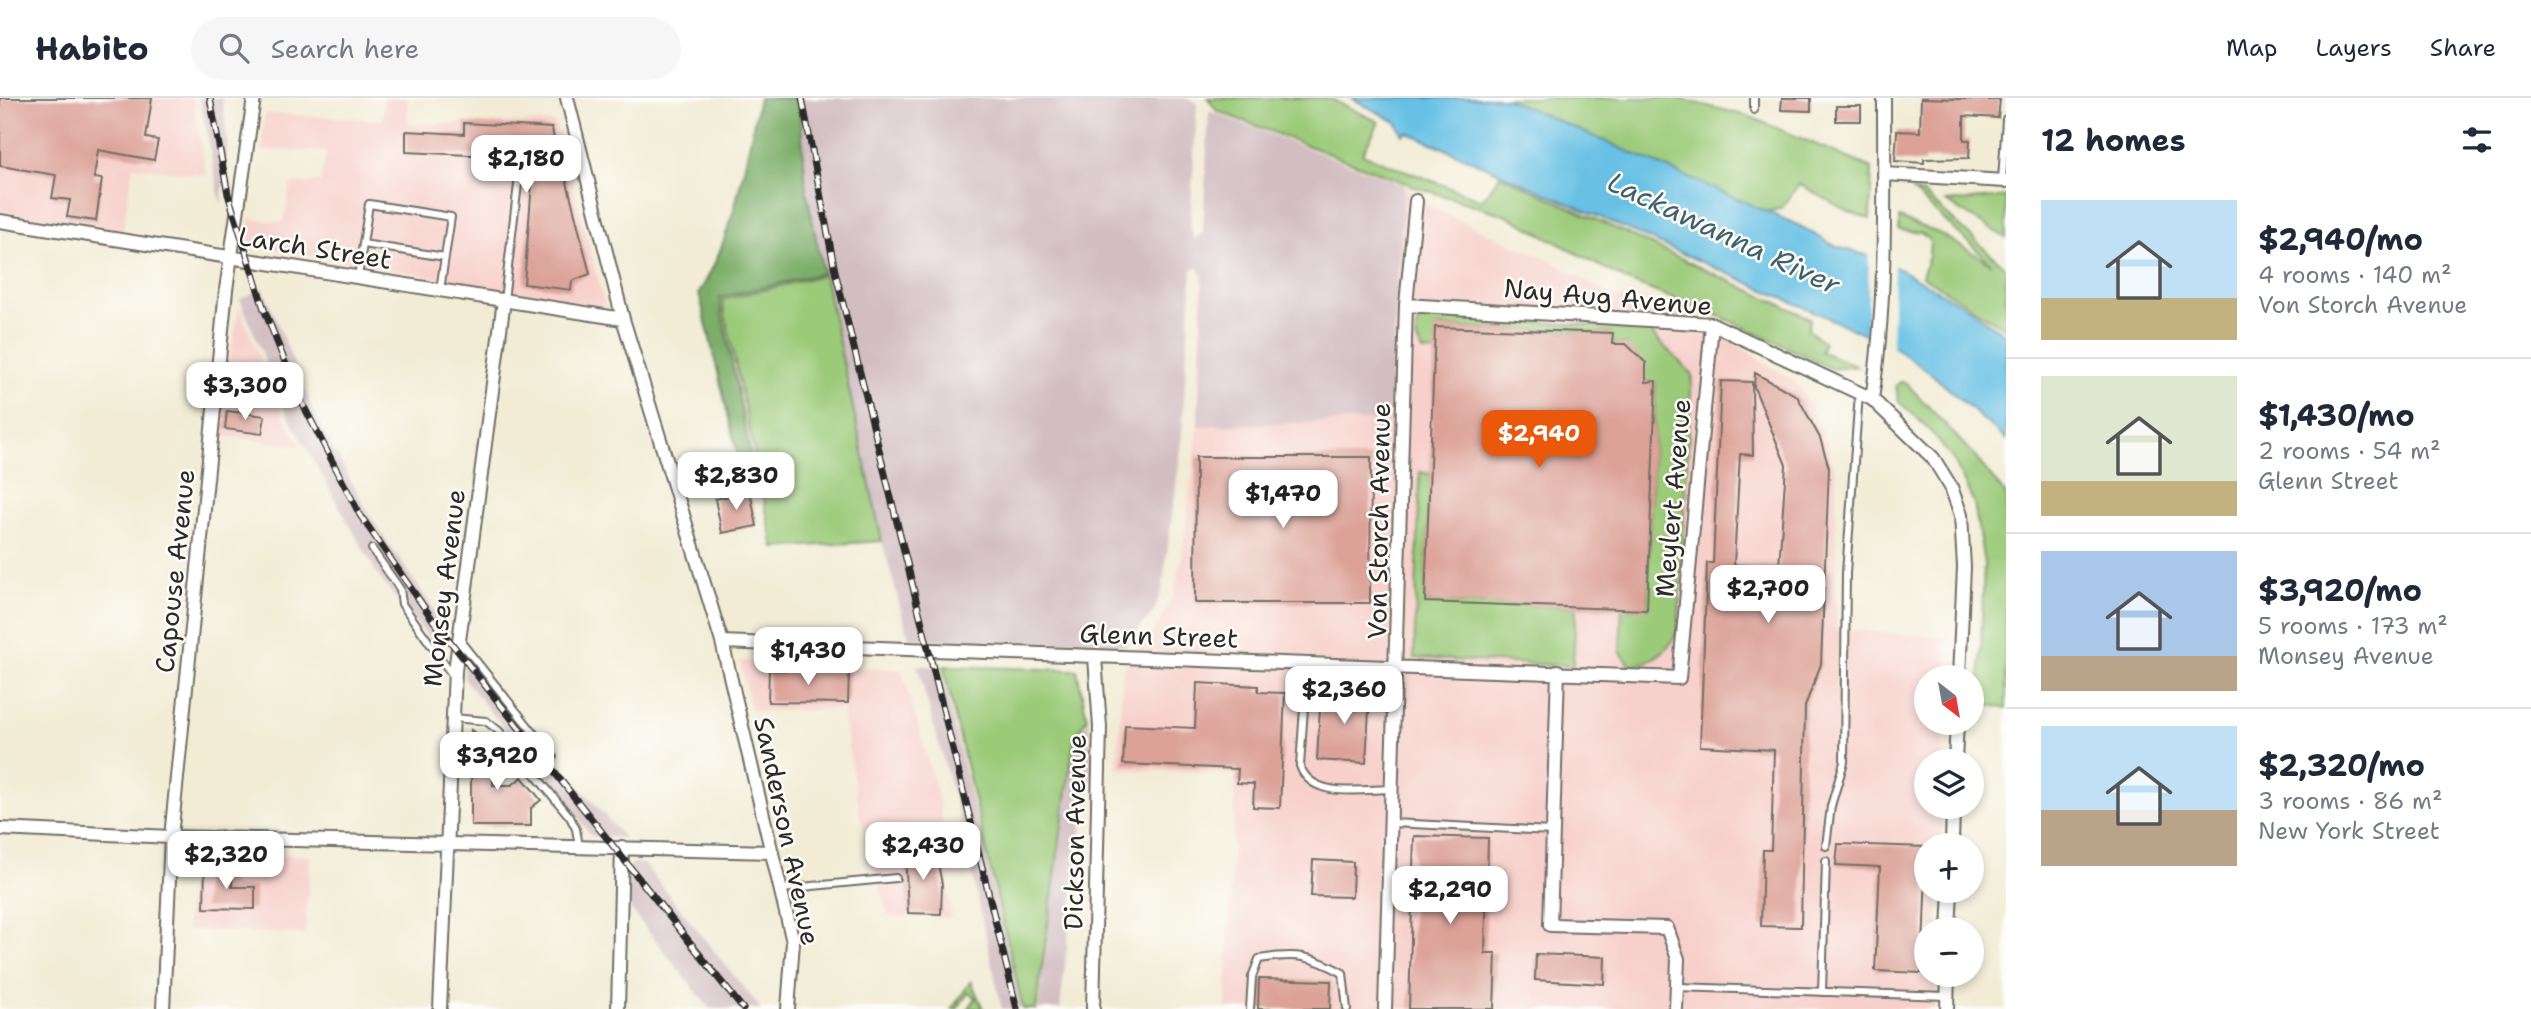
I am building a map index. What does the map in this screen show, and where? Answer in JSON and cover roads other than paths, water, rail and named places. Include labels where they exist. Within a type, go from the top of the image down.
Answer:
[{"type":"street","name":"Capouse Avenue","points":[[163,1009],[171,837],[231,257],[254,98]]},
{"type":"street","name":"Sanderson Avenue","points":[[567,98],[623,319],[722,642],[793,942],[788,1009]]},
{"type":"street","points":[[1872,399],[1878,362],[1884,98]]},
{"type":"street","points":[[1884,174],[2004,181]]},
{"type":"street","name":"Von Storch Avenue","points":[[1385,1009],[1398,669],[1406,305],[1416,201]]},
{"type":"street","name":"Larch Street","points":[[0,221],[623,319]]},
{"type":"street","name":"Monsey Avenue","points":[[440,1009],[454,677],[503,300]]},
{"type":"street","name":"Nay Aug Avenue","points":[[1406,305],[1712,324],[1872,399],[1933,458],[1951,487],[1961,515],[1964,567],[1959,665]]},
{"type":"street","name":"Meylert Avenue","points":[[1678,678],[1712,324]]},
{"type":"street","name":"Glenn Street","points":[[722,642],[1398,669],[1558,671],[1678,678]]},
{"type":"street","name":"Dickson Avenue","points":[[1093,1009],[1100,727],[1095,657]]},
{"type":"street","points":[[1558,671],[1550,925],[1667,928],[1678,958],[1676,1009]]},
{"type":"street","points":[[0,829],[171,837],[772,852]]},
{"type":"street","points":[[618,1009],[622,847]]},
{"type":"lane","points":[[1754,98],[1754,110]]},
{"type":"lane","points":[[2004,181],[2006,119]]},
{"type":"lane","points":[[503,300],[519,176]]},
{"type":"lane","points":[[358,277],[369,204],[451,217],[440,290]]},
{"type":"lane","points":[[363,244],[445,257]]},
{"type":"lane","points":[[1826,846],[1830,806],[1844,762],[1846,573],[1858,393]]},
{"type":"lane","points":[[372,549],[400,589],[402,604],[454,677]]},
{"type":"lane","points":[[459,640],[553,757]]},
{"type":"lane","points":[[1307,664],[1300,766],[1304,776],[1310,783],[1327,789],[1394,789]]},
{"type":"lane","points":[[451,718],[486,720],[499,731],[570,817],[576,829],[579,846]]},
{"type":"lane","points":[[1392,823],[1553,831]]},
{"type":"lane","points":[[1822,992],[1826,861]]},
{"type":"lane","points":[[780,889],[896,878]]},
{"type":"lane","points":[[1250,1009],[1252,977],[1259,959],[1280,955],[1313,956],[1343,972],[1347,1009]]},
{"type":"lane","points":[[1677,988],[1822,992],[1947,1003]]},
{"type":"water","name":"Lackawanna River","points":[[1351,98],[1505,98],[1800,226],[1837,247],[1866,255],[1899,269],[1972,310],[2006,336],[2006,440],[1934,376],[1894,347],[1407,132],[1403,135],[1396,122]]},
{"type":"railway","points":[[210,98],[228,194],[264,309],[298,395],[360,515],[433,620],[743,1009]]},
{"type":"railway","points":[[802,98],[835,271],[1017,1009]]}]
